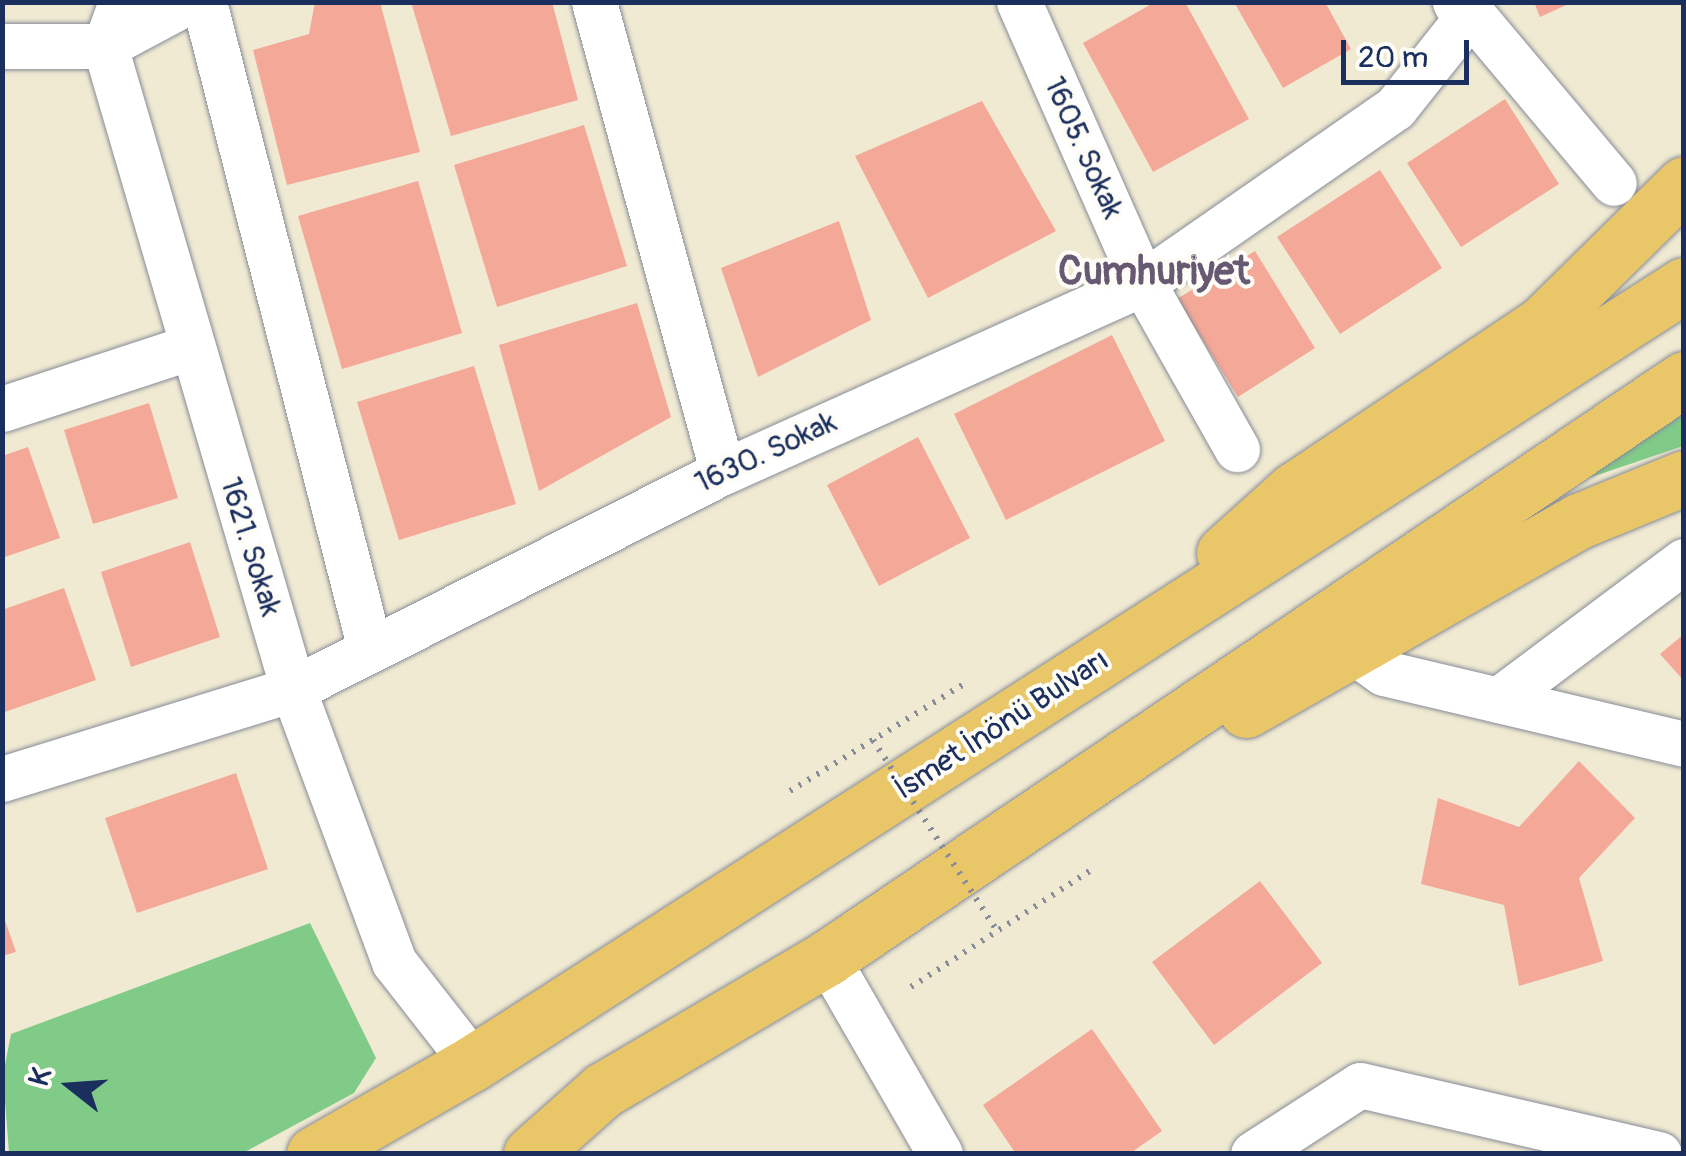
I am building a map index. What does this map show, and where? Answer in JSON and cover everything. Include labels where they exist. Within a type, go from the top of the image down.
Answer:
[{"type":"main road","points":[[1542,324],[1684,184]]},
{"type":"main road","points":[[1108,657],[1294,490],[1684,229]]},
{"type":"main road","name":"İsmet İnönü Bulvarı","points":[[314,1154],[473,1063],[1684,285]]},
{"type":"main road","points":[[498,1154],[827,958],[1684,379]]},
{"type":"main road","points":[[1134,748],[1264,704],[1579,521],[1684,478]]},
{"type":"main road","points":[[368,1154],[479,1080],[558,1009]]},
{"type":"main road","points":[[531,1154],[602,1090]]},
{"type":"street","points":[[106,46],[121,2]]},
{"type":"street","points":[[2,46],[106,46],[187,2]]},
{"type":"street","points":[[204,2],[369,645]]},
{"type":"street","points":[[594,2],[723,472]]},
{"type":"street","name":"1605. Sokak","points":[[1019,2],[1143,283],[1237,449]]},
{"type":"street","points":[[1461,8],[1614,183]]},
{"type":"street","name":"1630. Sokak","points":[[2,778],[292,689],[369,645],[723,472],[1143,283],[1395,108],[1461,8]]},
{"type":"street","name":"1621. Sokak","points":[[106,46],[292,689],[394,962],[473,1063]]},
{"type":"street","points":[[2,410],[191,347]]},
{"type":"street","points":[[1498,700],[1684,561]]},
{"type":"street","points":[[1352,650],[1384,673],[1684,744]]},
{"type":"street","points":[[827,958],[940,1154]]},
{"type":"street","points":[[1253,1154],[1360,1085],[1659,1154]]},
{"type":"path","points":[[790,791],[964,684]]},
{"type":"path","points":[[873,740],[999,934]]},
{"type":"path","points":[[911,987],[999,934],[1093,869]]},
{"type":"green space","points":[[1683,412],[1683,446],[1577,482]]},
{"type":"green space","points":[[310,923],[376,1058],[354,1093],[243,1153],[9,1153],[3,1075],[11,1034]]},
{"type":"building","points":[[315,2],[380,2],[420,152],[287,185],[253,50],[309,34]]},
{"type":"building","points":[[411,2],[552,2],[578,100],[451,136]]},
{"type":"building","points":[[1155,2],[1185,2],[1249,119],[1153,172],[1083,43]]},
{"type":"building","points":[[1234,2],[1325,2],[1351,49],[1283,88]]},
{"type":"building","points":[[1534,2],[1573,2],[1540,17]]},
{"type":"building","points":[[1505,99],[1559,184],[1461,247],[1407,163]]},
{"type":"building","points":[[982,101],[1056,231],[928,298],[855,156]]},
{"type":"building","points":[[584,125],[627,266],[497,307],[454,165]]},
{"type":"building","points":[[1380,170],[1442,268],[1340,334],[1277,237]]},
{"type":"building","points":[[418,181],[462,333],[342,369],[298,216]]},
{"type":"building","points":[[839,221],[871,320],[758,377],[721,268]]},
{"type":"building","points":[[1255,251],[1315,348],[1238,397],[1177,299]]},
{"type":"building","points":[[637,303],[671,417],[539,491],[499,345]]},
{"type":"building","points":[[1112,335],[1165,441],[1006,520],[954,414]]},
{"type":"building","points":[[474,366],[516,504],[399,540],[357,402]]},
{"type":"building","points":[[149,403],[178,498],[93,524],[64,430]]},
{"type":"building","points":[[918,437],[970,538],[879,586],[827,485]]},
{"type":"building","points":[[28,447],[60,538],[2,558],[2,456]]},
{"type":"building","points":[[190,542],[220,637],[131,667],[101,572]]},
{"type":"building","points":[[64,588],[96,680],[2,713],[2,610]]},
{"type":"building","points":[[1684,634],[1684,681],[1660,654]]},
{"type":"building","points":[[1579,761],[1635,818],[1579,878],[1603,961],[1519,986],[1504,905],[1421,884],[1438,798],[1519,827]]},
{"type":"building","points":[[236,773],[268,869],[137,913],[105,818]]},
{"type":"building","points":[[1260,881],[1322,963],[1214,1045],[1152,962]]},
{"type":"building","points":[[2,912],[16,952],[2,956]]},
{"type":"building","points":[[1092,1029],[1162,1131],[1129,1154],[1016,1154],[983,1105]]},
{"type":"district","name":"Cumhuriyet","points":[[1154,272]]}]
